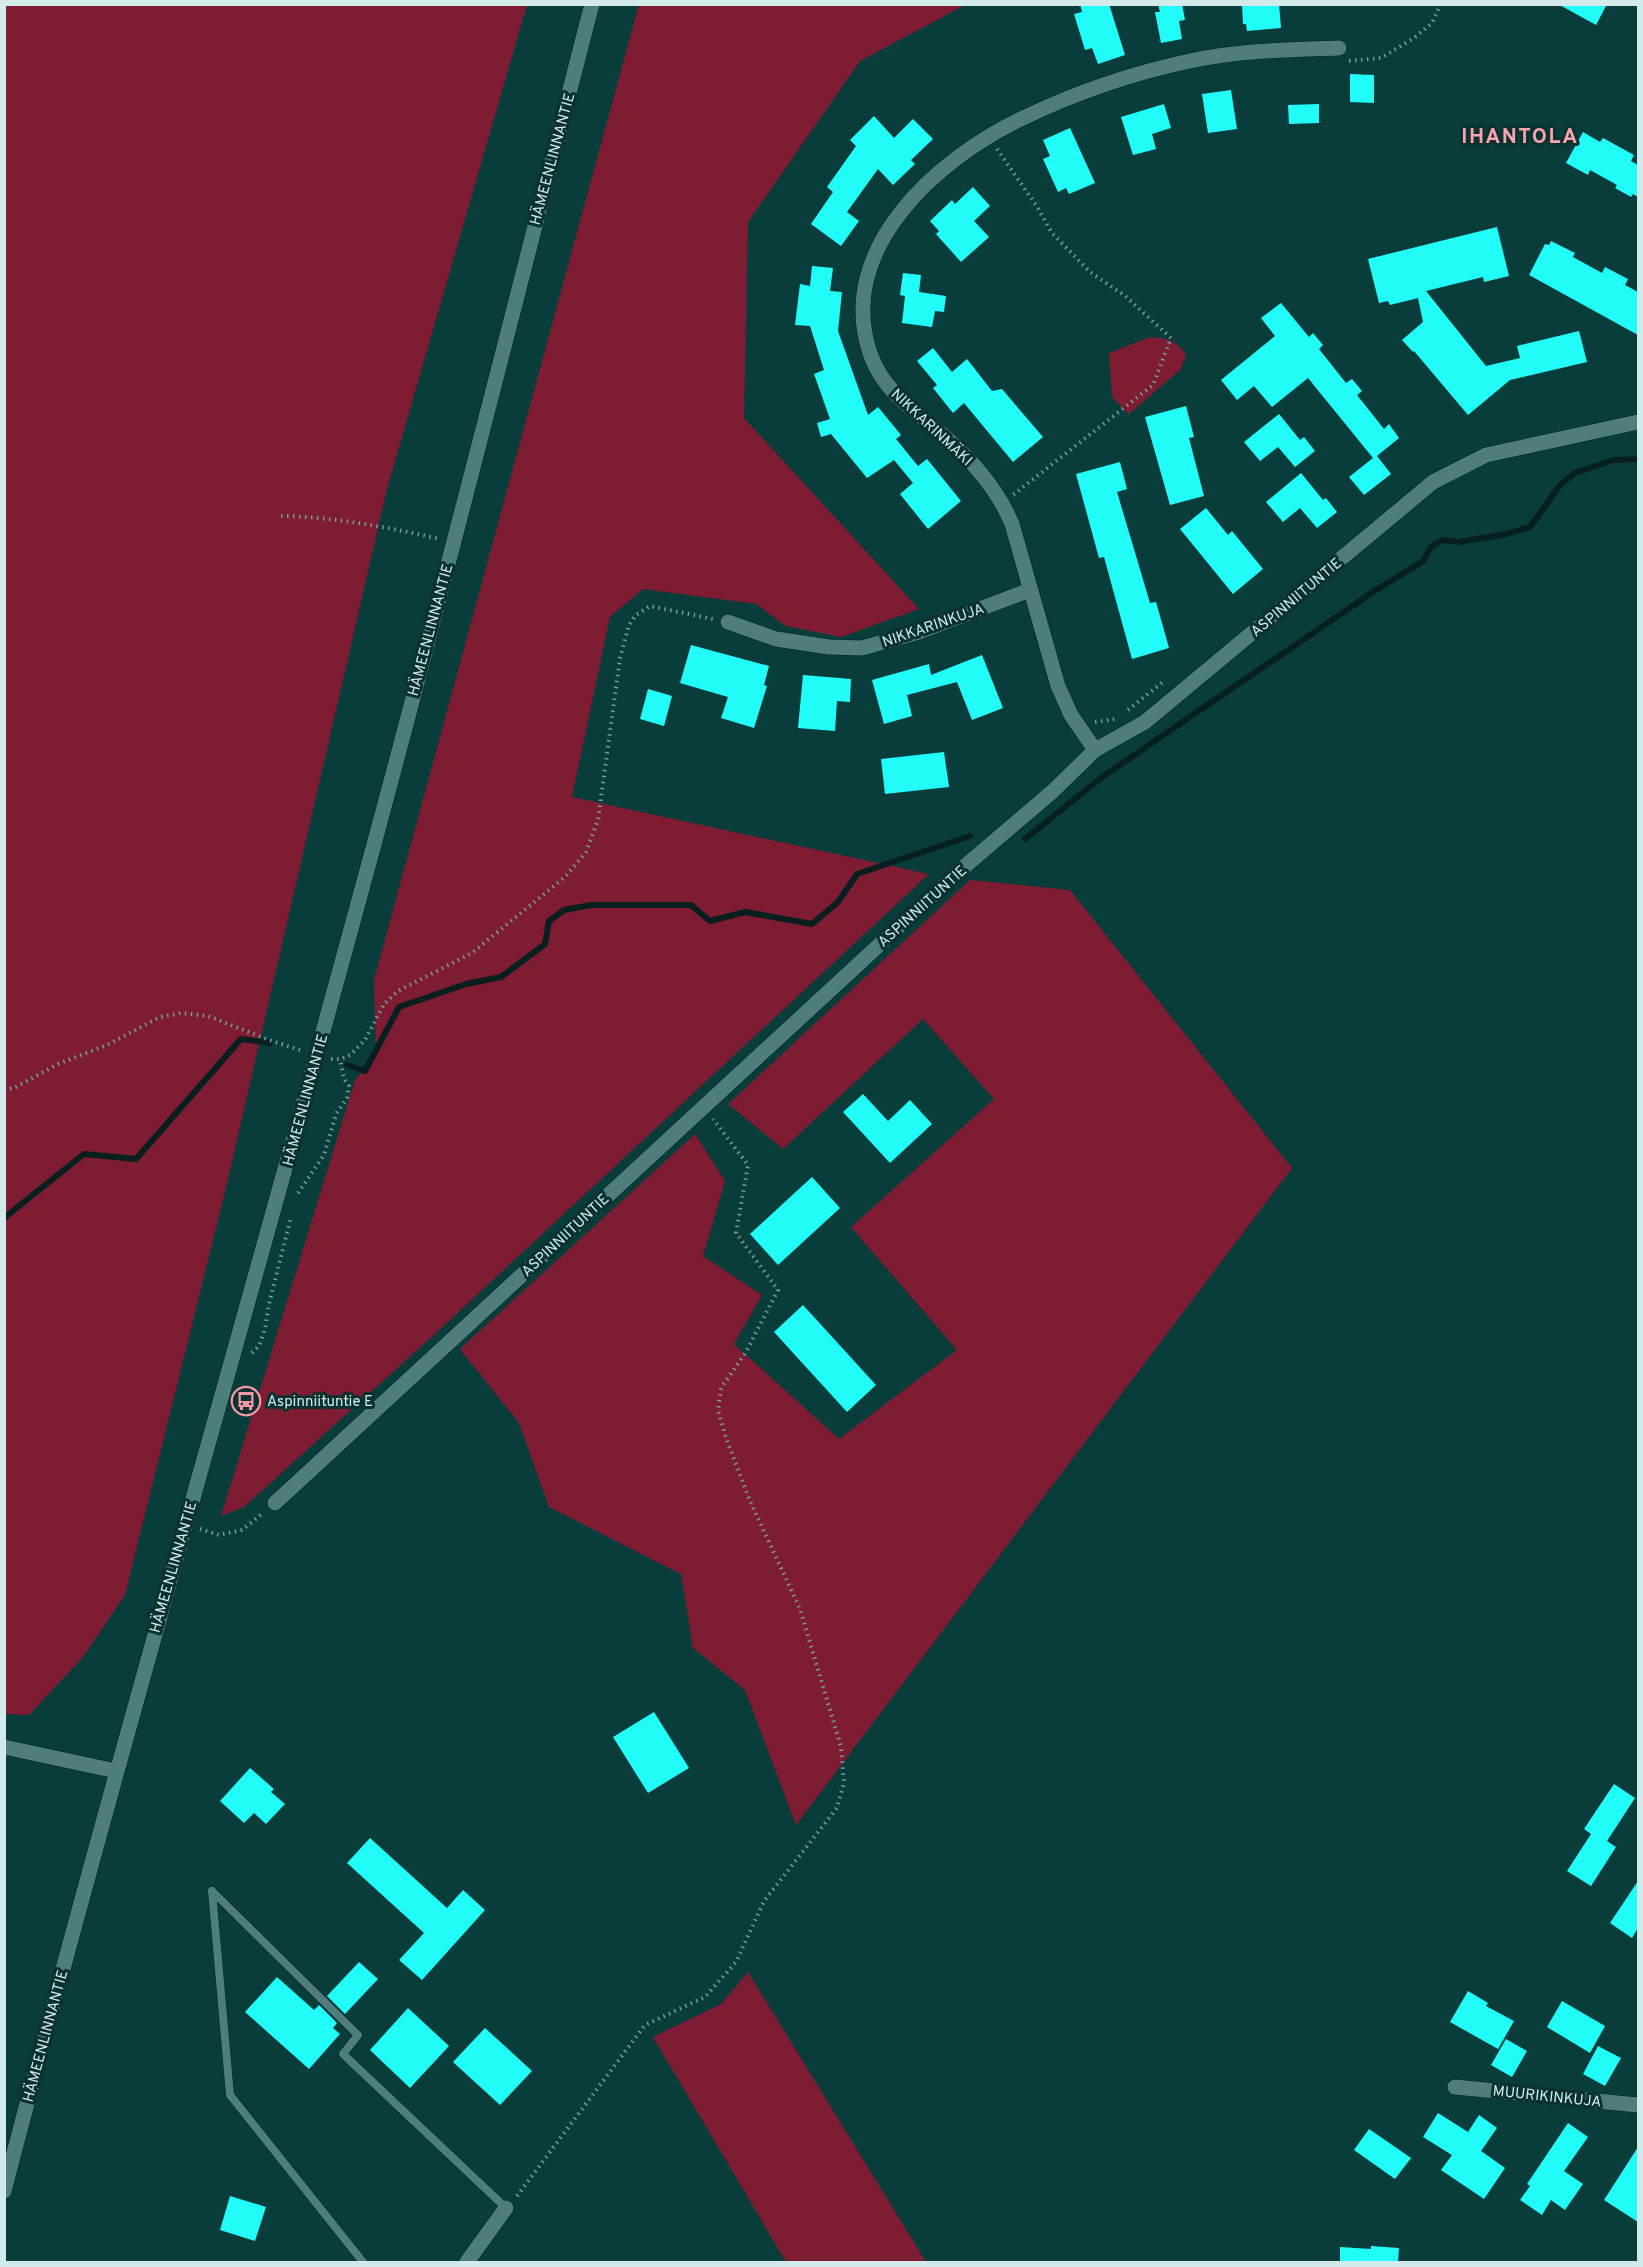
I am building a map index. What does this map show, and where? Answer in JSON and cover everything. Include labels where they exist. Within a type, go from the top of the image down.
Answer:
[{"type":"street","name":"HÄMEENLINNANTIE","points":[[4,2191],[116,1772],[267,1239],[363,888],[592,4]]},
{"type":"street","name":"NIKKARINMÄKI","points":[[1095,750],[1071,715],[1058,687],[1012,524],[1002,501],[969,459],[897,397],[880,376],[864,332],[865,286],[871,261],[894,221],[942,170],[990,146],[1022,118],[1100,86],[1190,60],[1262,50],[1340,55]]},
{"type":"street","name":"ASPINNIITUNTIE","points":[[275,1503],[957,873],[1053,791],[1095,750],[1145,722],[1433,482],[1486,455],[1638,422]]},
{"type":"street","name":"NIKKARINKUJA","points":[[728,622],[776,639],[829,647],[862,648],[919,632],[1030,590]]},
{"type":"street","points":[[4,1747],[28,1750],[116,1772]]},
{"type":"street","name":"MUURIKINKUJA","points":[[1455,2087],[1638,2105]]},
{"type":"street","points":[[467,2262],[507,2208]]},
{"type":"lane","points":[[363,2262],[230,2095],[212,1891],[358,2035],[343,2054],[507,2208]]},
{"type":"path","points":[[1340,55],[1381,58],[1414,38],[1432,23],[1441,4]]},
{"type":"path","points":[[1006,142],[990,146],[1036,205],[1052,234],[1090,272],[1124,295],[1171,338],[1153,385],[1013,496]]},
{"type":"path","points":[[1006,487],[1016,504]]},
{"type":"path","points":[[281,516],[317,517],[378,525],[453,542]]},
{"type":"path","points":[[296,1200],[299,1189],[324,1155],[336,1114],[347,1098],[349,1086],[344,1079],[340,1059],[350,1055],[365,1040],[384,1004],[398,991],[472,953],[566,876],[586,852],[598,820],[620,658],[629,625],[636,615],[650,606],[728,622]]},
{"type":"path","points":[[1089,718],[1094,722]]},
{"type":"path","points":[[4,1090],[15,1088],[58,1064],[107,1045],[160,1017],[181,1013],[208,1016],[269,1041],[300,1050]]},
{"type":"path","points":[[507,2208],[645,2025],[705,1997],[736,1962],[764,1901],[837,1808],[844,1783],[841,1747],[800,1609],[750,1501],[718,1410],[721,1388],[746,1352],[778,1290],[736,1233],[748,1165],[704,1107]]},
{"type":"path","points":[[251,1353],[259,1346],[265,1329],[268,1304],[293,1212]]},
{"type":"path","points":[[204,1530],[219,1535],[242,1530],[275,1503]]},
{"type":"shaded area","points":[[639,4],[965,5],[860,61],[748,222],[744,418],[919,609],[841,637],[786,626],[756,604],[643,589],[610,617],[572,797],[929,874],[437,1332],[244,1507],[221,1516],[355,1080],[376,1055],[374,980]]},
{"type":"shaded area","points":[[4,5],[527,5],[387,489],[225,1192],[125,1595],[83,1657],[29,1715],[4,1714]]},
{"type":"shaded area","points":[[1150,337],[1171,341],[1186,354],[1181,369],[1129,414],[1112,397],[1109,353]]},
{"type":"shaded area","points":[[970,880],[1070,890],[1292,1168],[796,1825],[745,1690],[693,1648],[681,1574],[549,1507],[519,1423],[460,1349],[695,1134],[725,1181],[703,1256],[762,1295],[734,1344],[839,1439],[957,1350],[851,1227],[994,1099],[923,1019],[783,1149],[728,1104]]},
{"type":"shaded area","points":[[748,1972],[926,2262],[786,2262],[653,2037],[721,2004]]},
{"type":"building","points":[[1080,4],[1109,4],[1125,55],[1098,64],[1092,48],[1085,50],[1074,14],[1082,12]]},
{"type":"building","points":[[1158,4],[1182,4],[1185,20],[1179,21],[1182,39],[1161,43],[1155,12],[1160,12]]},
{"type":"building","points":[[1242,4],[1279,4],[1281,28],[1247,31],[1246,24],[1243,24]]},
{"type":"building","points":[[1558,4],[1607,4],[1596,25]]},
{"type":"building","points":[[1350,74],[1374,75],[1374,103],[1350,102]]},
{"type":"building","points":[[1231,90],[1237,129],[1208,133],[1202,94]]},
{"type":"building","points":[[1164,104],[1171,128],[1152,134],[1156,149],[1133,155],[1121,117]]},
{"type":"building","points":[[1319,104],[1319,123],[1289,124],[1288,105]]},
{"type":"building","points":[[874,116],[894,138],[913,119],[933,139],[911,160],[915,164],[893,185],[878,169],[847,212],[859,221],[841,246],[811,224],[833,192],[827,187],[856,146],[850,140]]},
{"type":"building","points":[[1070,128],[1095,183],[1069,194],[1066,188],[1058,192],[1043,159],[1050,156],[1043,140]]},
{"type":"building","points":[[1583,132],[1600,142],[1603,138],[1634,155],[1631,161],[1638,165],[1638,197],[1633,194],[1631,197],[1615,188],[1617,185],[1590,170],[1588,175],[1566,163]]},
{"type":"building","points":[[973,187],[990,206],[974,221],[989,237],[961,262],[936,234],[939,231],[930,221],[952,200],[955,204]]},
{"type":"building","points":[[1497,227],[1509,276],[1484,282],[1483,277],[1426,291],[1486,366],[1520,358],[1517,346],[1579,331],[1587,362],[1510,380],[1468,415],[1402,340],[1423,322],[1418,298],[1390,305],[1388,301],[1379,303],[1368,259]]},
{"type":"building","points":[[1551,241],[1575,253],[1573,257],[1602,273],[1605,267],[1628,279],[1625,285],[1638,292],[1638,335],[1529,275],[1545,244],[1549,245]]},
{"type":"building","points":[[812,266],[833,268],[830,291],[842,292],[838,331],[868,415],[878,407],[901,435],[896,439],[918,466],[927,459],[961,501],[928,529],[900,494],[913,483],[894,460],[867,478],[831,434],[821,437],[817,423],[830,419],[814,374],[824,370],[810,326],[795,325],[800,284],[810,286]]},
{"type":"building","points":[[903,273],[921,275],[919,292],[946,296],[944,312],[935,311],[932,327],[902,323],[905,296],[900,295]]},
{"type":"building","points":[[1281,303],[1309,337],[1313,333],[1323,345],[1319,349],[1346,383],[1352,379],[1362,391],[1357,395],[1384,429],[1389,424],[1399,438],[1377,456],[1391,474],[1364,495],[1349,477],[1373,458],[1308,378],[1272,407],[1254,386],[1237,400],[1221,380],[1275,336],[1261,318]]},
{"type":"building","points":[[933,348],[952,372],[967,359],[992,391],[1002,389],[1043,437],[1013,462],[964,403],[953,413],[933,388],[937,385],[917,361]]},
{"type":"building","points":[[1186,406],[1194,437],[1189,438],[1204,496],[1170,505],[1145,417]]},
{"type":"building","points":[[1279,414],[1300,440],[1304,437],[1315,451],[1295,467],[1278,447],[1260,461],[1244,442]]},
{"type":"building","points":[[1120,462],[1127,489],[1117,492],[1150,603],[1156,602],[1169,648],[1132,659],[1104,557],[1099,558],[1076,474]]},
{"type":"building","points":[[1301,473],[1323,500],[1326,498],[1337,512],[1317,528],[1300,508],[1283,522],[1266,502]]},
{"type":"building","points":[[1206,508],[1228,535],[1232,531],[1263,569],[1233,594],[1180,529]]},
{"type":"building","points":[[691,645],[769,666],[764,685],[767,686],[754,728],[721,718],[728,697],[680,683]]},
{"type":"building","points":[[982,655],[1003,708],[972,720],[957,682],[907,695],[912,716],[884,724],[872,680],[929,664],[931,675]]},
{"type":"building","points":[[803,675],[851,679],[850,702],[837,701],[835,731],[798,728]]},
{"type":"building","points":[[648,689],[672,696],[664,726],[640,719]]},
{"type":"building","points":[[944,752],[949,787],[885,794],[881,759]]},
{"type":"building","points":[[863,1094],[888,1121],[910,1100],[932,1124],[890,1163],[843,1112]]},
{"type":"building","points":[[812,1177],[840,1208],[778,1265],[750,1234]]},
{"type":"building","points":[[803,1305],[876,1385],[847,1412],[774,1332]]},
{"type":"building","points":[[654,1712],[689,1768],[648,1793],[613,1737]]},
{"type":"building","points":[[250,1768],[274,1789],[271,1792],[285,1804],[266,1824],[254,1813],[244,1823],[220,1801]]},
{"type":"building","points":[[1614,1784],[1635,1798],[1607,1841],[1616,1847],[1591,1886],[1567,1871],[1591,1834],[1584,1829]]},
{"type":"building","points":[[370,1838],[447,1908],[463,1890],[485,1910],[422,1980],[399,1960],[424,1933],[347,1863]]},
{"type":"building","points":[[1638,1881],[1638,1928],[1632,1938],[1610,1923]]},
{"type":"building","points":[[359,1962],[378,1979],[345,2014],[327,1996]]},
{"type":"building","points":[[277,1977],[314,2010],[319,2005],[337,2023],[333,2028],[340,2034],[309,2069],[245,2012]]},
{"type":"building","points":[[1468,1991],[1488,2003],[1486,2006],[1514,2021],[1498,2049],[1450,2022]]},
{"type":"building","points":[[1562,2001],[1605,2026],[1590,2053],[1547,2027]]},
{"type":"building","points":[[408,2008],[449,2046],[410,2088],[370,2050]]},
{"type":"building","points":[[485,2028],[532,2071],[500,2105],[453,2062]]},
{"type":"building","points":[[1506,2039],[1527,2051],[1512,2077],[1491,2065]]},
{"type":"building","points":[[1598,2046],[1621,2058],[1605,2086],[1583,2074]]},
{"type":"building","points":[[1438,2113],[1468,2132],[1479,2115],[1497,2128],[1481,2151],[1505,2168],[1484,2199],[1441,2170],[1452,2155],[1423,2137]]},
{"type":"building","points":[[1568,2123],[1588,2137],[1564,2171],[1583,2184],[1565,2210],[1551,2200],[1542,2215],[1520,2200],[1530,2186],[1527,2184]]},
{"type":"building","points":[[1369,2129],[1411,2158],[1395,2179],[1354,2150]]},
{"type":"building","points":[[1638,2147],[1638,2222],[1604,2200]]},
{"type":"building","points":[[230,2196],[266,2207],[255,2241],[220,2230]]},
{"type":"building","points":[[1371,2246],[1399,2248],[1398,2262],[1340,2262],[1340,2247],[1371,2249]]},
{"type":"waterway","points":[[1025,839],[1102,777],[1373,592],[1423,561],[1431,547],[1442,540],[1459,542],[1506,534],[1530,527],[1560,485],[1575,473],[1613,460],[1638,459]]},
{"type":"waterway","points":[[347,1065],[365,1071],[399,1007],[466,984],[501,977],[545,944],[549,921],[564,910],[591,905],[691,905],[710,921],[745,912],[812,924],[838,902],[857,874],[970,836]]},
{"type":"waterway","points":[[4,1218],[84,1154],[136,1159],[241,1039],[270,1043]]},
{"type":"place","name":"Aspinniituntie E","points":[[246,1401]]},
{"type":"district","name":"IHANTOLA","points":[[1520,136]]}]
